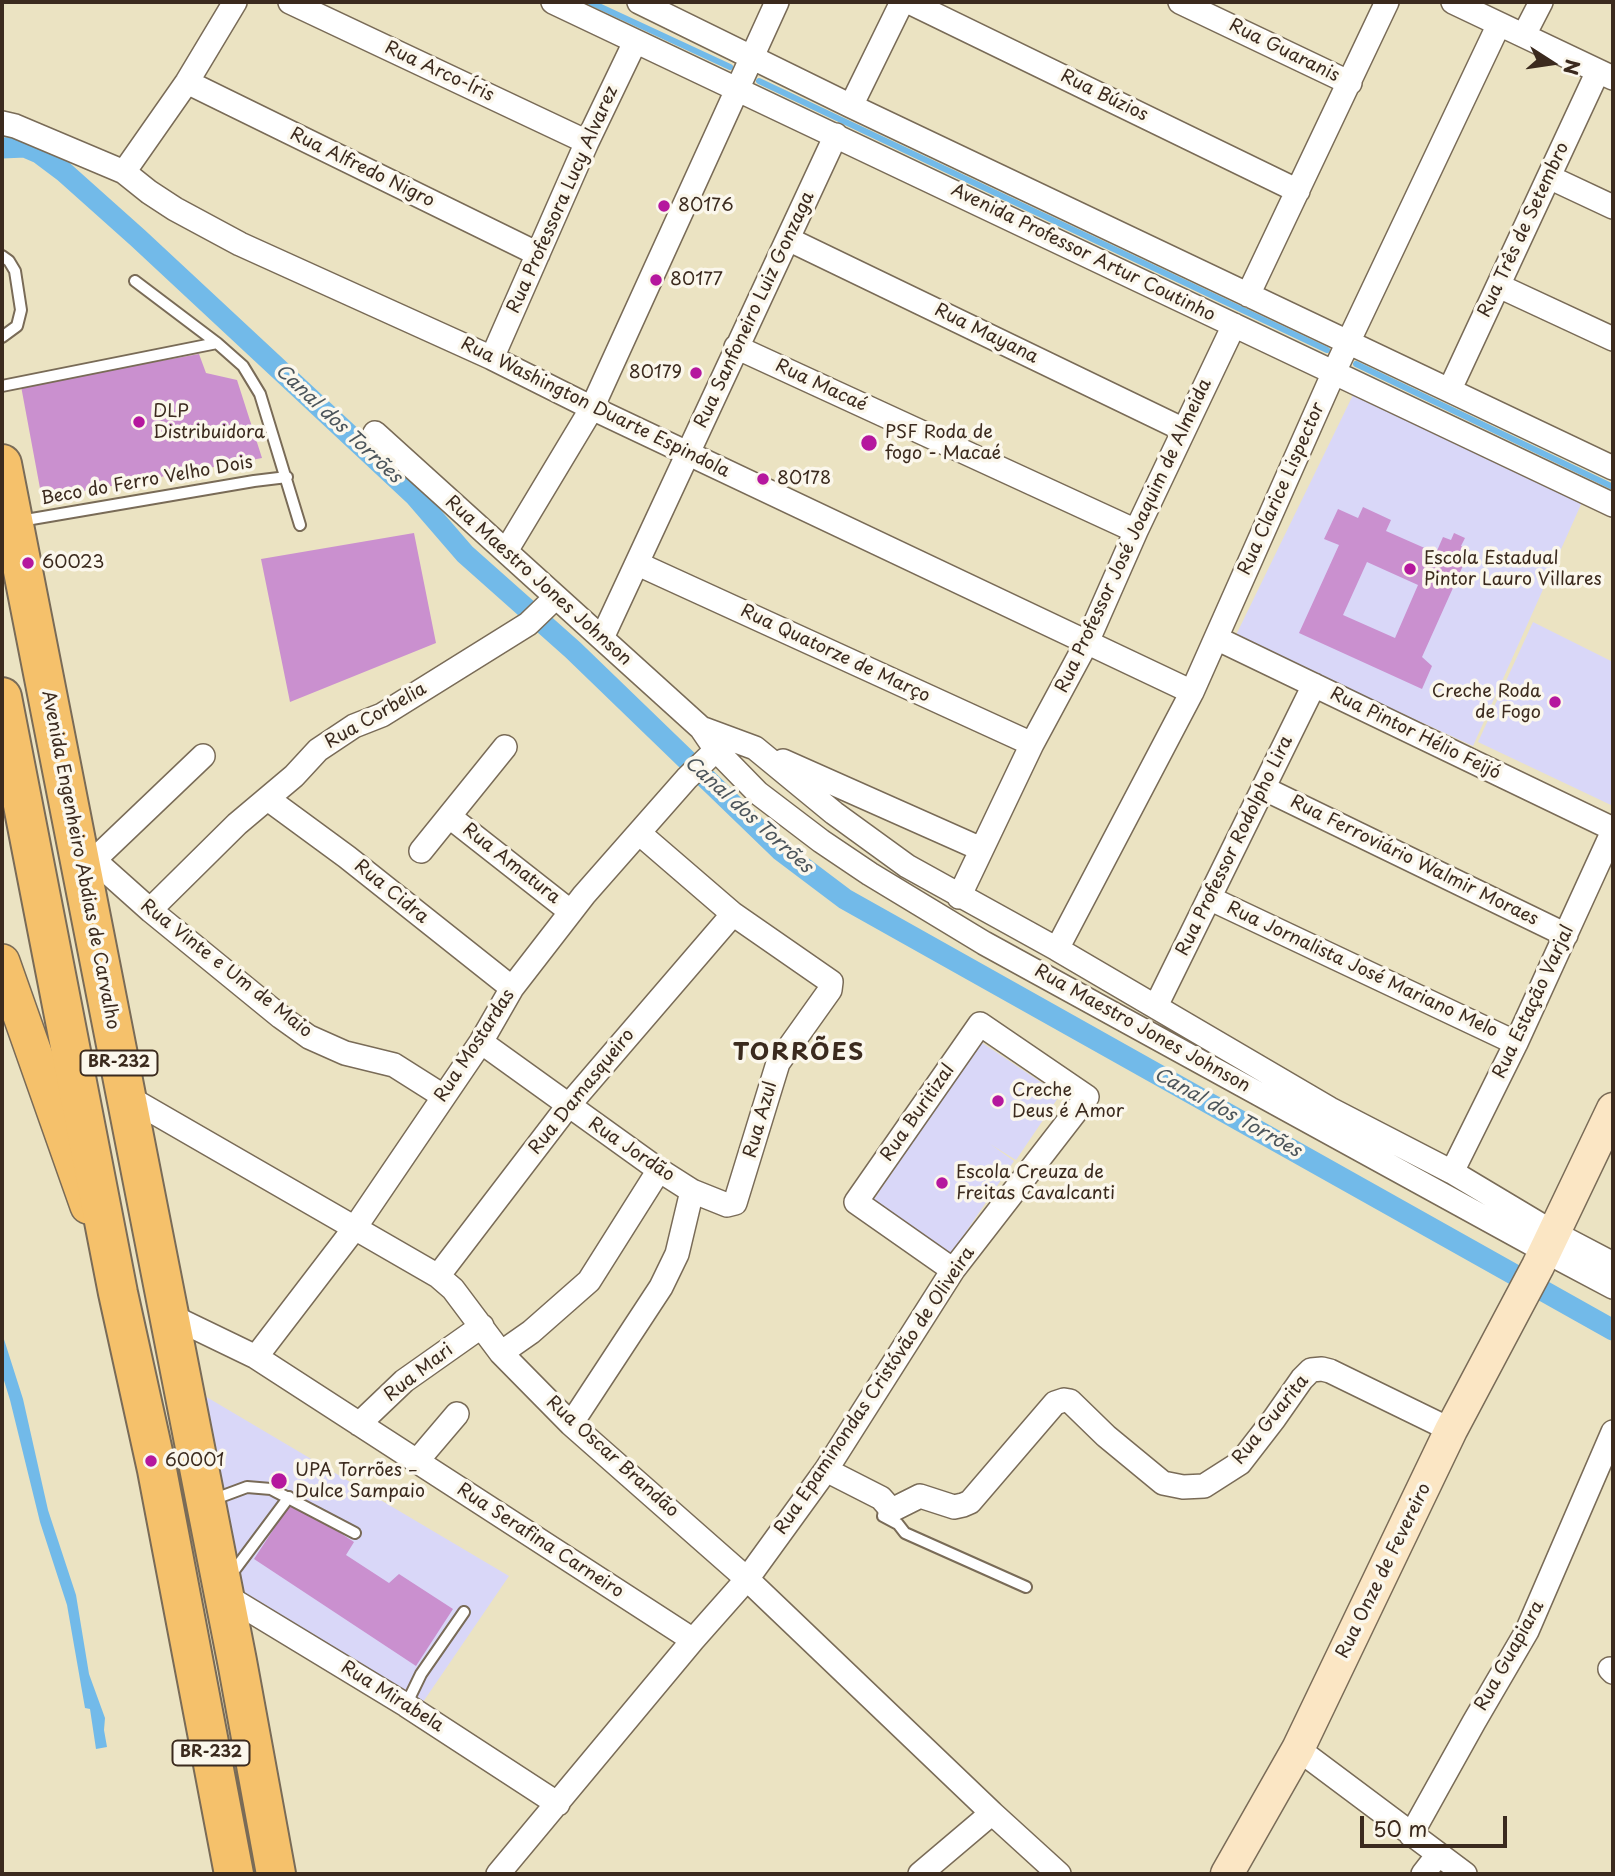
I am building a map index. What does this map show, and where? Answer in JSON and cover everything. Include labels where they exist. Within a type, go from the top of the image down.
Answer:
[{"type":"highway","name":"Avenida Engenheiro Abdias de Carvalho","points":[[2,464],[87,864],[126,1096],[280,1871]]},
{"type":"highway","name":"BR-232","points":[[2,696],[118,1293],[157,1469],[234,1874]]},
{"type":"main road","points":[[2,962],[118,1293]]},
{"type":"street","points":[[124,172],[187,82],[235,2]]},
{"type":"street","name":"Rua Arco-Íris","points":[[290,2],[587,142]]},
{"type":"street","name":"Avenida Professor Artur Coutinho","points":[[553,2],[1613,505]]},
{"type":"street","points":[[506,551],[592,408],[777,2]]},
{"type":"street","points":[[851,106],[902,2]]},
{"type":"street","name":"Rua Búzios","points":[[909,2],[1298,191]]},
{"type":"street","name":"Rua Guaranis","points":[[1180,2],[1350,83]]},
{"type":"street","points":[[1248,295],[1387,2]]},
{"type":"street","points":[[1452,2],[1605,75]]},
{"type":"street","points":[[1524,36],[1541,2]]},
{"type":"street","name":"Avenida Professor Artur Coutinho","points":[[646,3],[851,106],[1613,468]]},
{"type":"street","name":"Rua Clarice Lispector","points":[[1057,949],[1192,692],[1334,372],[1499,24]]},
{"type":"street","name":"Rua Professora Lucy Alvarez","points":[[492,358],[587,142],[635,42]]},
{"type":"street","name":"Rua Três de Setembro","points":[[1450,389],[1549,177],[1605,75]]},
{"type":"street","name":"Rua Alfredo Nigro","points":[[187,82],[538,254]]},
{"type":"street","name":"Rua Washington Duarte Espindola","points":[[2,123],[124,172],[166,204],[240,244],[492,358],[1192,692]]},
{"type":"street","name":"Rua Sanfoneiro Luiz Gonzaga","points":[[602,638],[836,135]]},
{"type":"street","points":[[1549,177],[1613,208]]},
{"type":"street","name":"Rua Mayana","points":[[788,239],[1184,430]]},
{"type":"street","points":[[1499,286],[1613,339]]},
{"type":"street","name":"Rua Professor José Joaquim de Almeida","points":[[959,897],[1032,744],[1087,642],[1136,531],[1234,325]]},
{"type":"street","name":"Rua Macaé","points":[[736,347],[1136,531]]},
{"type":"street","name":"Rua Maestro Jones Johnson","points":[[375,433],[701,728],[755,748],[834,813],[907,866],[959,897],[1057,949],[1330,1109],[1452,1172],[1540,1261],[1613,1264]]},
{"type":"street","name":"Rua Quatorze de Março","points":[[638,564],[1032,744]]},
{"type":"street","name":"Rua Corbelia","points":[[150,910],[237,824],[294,776],[317,750],[354,726],[382,715],[528,624],[556,597]]},
{"type":"street","name":"Rua Pintor Hélio Feijó","points":[[1216,638],[1613,830]]},
{"type":"street","name":"Rua Professor Rodolpho Lira","points":[[1156,1006],[1314,685]]},
{"type":"street","name":"Rua Maestro Jones Johnson","points":[[701,728],[702,763],[758,793],[870,874],[984,943],[1540,1261],[1613,1287]]},
{"type":"street","points":[[421,851],[505,747]]},
{"type":"street","points":[[755,748],[981,849]]},
{"type":"street","points":[[87,864],[203,756]]},
{"type":"street","name":"Rua Mostardas","points":[[256,1357],[355,1229],[481,1042],[512,988],[571,912],[702,763]]},
{"type":"street","name":"Rua Ferroviário Walmir Moraes","points":[[1263,788],[1566,935]]},
{"type":"street","name":"Rua Cidra","points":[[268,799],[347,857],[512,988]]},
{"type":"street","name":"Rua Amatura","points":[[450,817],[571,912]]},
{"type":"street","name":"Rua Estação Varjal","points":[[1452,1172],[1516,1043],[1613,830]]},
{"type":"street","points":[[639,833],[733,914]]},
{"type":"street","name":"Rua Vinte e Um de Maio","points":[[87,864],[150,910],[309,1037],[345,1054],[394,1065],[443,1096]]},
{"type":"street","name":"Rua Jornalista José Mariano Melo","points":[[1209,898],[1516,1043]]},
{"type":"street","name":"Rua Azul","points":[[733,914],[829,984],[778,1063],[742,1182]]},
{"type":"street","name":"Rua Damasqueiro","points":[[438,1276],[568,1106],[733,914]]},
{"type":"street","name":"Rua Epaminondas Cristóvão de Oliveira","points":[[498,1874],[747,1579],[827,1470],[953,1270],[1087,1097],[979,1024]]},
{"type":"street","name":"Rua Buritizal","points":[[953,1270],[856,1202],[979,1024]]},
{"type":"street","name":"Rua Jordão","points":[[481,1042],[692,1191],[730,1205],[735,1203],[742,1182]]},
{"type":"street","name":"Rua Oscar Brandão","points":[[126,1096],[438,1276],[453,1289],[501,1353],[571,1423],[747,1579],[1059,1874]]},
{"type":"street","name":"Rua Onze de Fevereiro","points":[[1227,1874],[1298,1749],[1451,1430],[1540,1261],[1613,1109]]},
{"type":"street","points":[[501,1353],[531,1332],[589,1281],[659,1170]]},
{"type":"street","points":[[571,1423],[662,1287],[677,1254],[692,1191]]},
{"type":"street","name":"Rua Serafina Carneiro","points":[[169,1315],[256,1357],[693,1640]]},
{"type":"street","name":"Rua Mari","points":[[359,1424],[404,1381],[482,1326]]},
{"type":"street","name":"Rua Guarita","points":[[881,1498],[888,1507],[894,1509],[920,1496],[954,1507],[970,1502],[1055,1403],[1064,1400],[1070,1401],[1106,1436],[1163,1483],[1184,1487],[1203,1486],[1240,1463],[1301,1379],[1311,1370],[1330,1371],[1451,1430]]},
{"type":"street","points":[[417,1461],[457,1414]]},
{"type":"street","name":"Rua Guapiara","points":[[1411,1835],[1527,1631],[1613,1432]]},
{"type":"street","points":[[827,1470],[881,1498]]},
{"type":"street","name":"Rua Mirabela","points":[[223,1590],[558,1804]]},
{"type":"street","points":[[1298,1749],[1437,1856],[1465,1874]]},
{"type":"street","points":[[920,1874],[992,1813]]},
{"type":"street","points":[[1423,1874],[1437,1856]]},
{"type":"lane","points":[[2,256],[15,271],[21,310],[17,326],[2,337]]},
{"type":"lane","points":[[135,281],[243,366],[260,394],[300,525]]},
{"type":"lane","points":[[2,386],[217,344]]},
{"type":"lane","name":"Beco do Ferro Velho Dois","points":[[14,523],[287,477]]},
{"type":"lane","points":[[206,1503],[247,1487],[271,1489],[355,1533]]},
{"type":"lane","points":[[223,1590],[289,1497]]},
{"type":"lane","points":[[881,1498],[883,1516],[898,1524],[905,1533],[1026,1587]]},
{"type":"lane","points":[[406,1705],[421,1674],[464,1612]]},
{"type":"shaded area","name":"Escola Estadual Pintor Lauro Villares","points":[[1353,395],[1583,500],[1473,746],[1235,637]]},
{"type":"shaded area","name":"Creche Roda de Fogo","points":[[1533,622],[1613,662],[1613,806],[1478,742]]},
{"type":"shaded area","points":[[981,1042],[1060,1095],[1016,1160],[990,1144],[1014,1161],[949,1257],[870,1205]]},
{"type":"shaded area","name":"UPA Torrões – Dulce Sampaio","points":[[188,1386],[509,1576],[421,1705],[234,1589]]},
{"type":"water","points":[[2,1333],[23,1399],[48,1510],[76,1595],[89,1674],[105,1718],[107,1747],[96,1749],[90,1709],[85,1708],[67,1605],[40,1522],[2,1374]]},
{"type":"building","name":"DLP Distribuidora","points":[[199,354],[206,373],[237,380],[262,458],[42,499],[21,386]]},
{"type":"building","points":[[1363,507],[1391,520],[1386,531],[1436,553],[1443,537],[1451,540],[1454,533],[1465,538],[1461,546],[1470,550],[1422,657],[1432,666],[1422,689],[1299,633],[1339,545],[1324,539],[1338,509],[1358,518]],"holes":[[[1367,562],[1418,585],[1395,638],[1343,615]]]},
{"type":"building","points":[[414,533],[436,643],[290,702],[261,559]]},
{"type":"building","name":"UPA Torrões – Dulce Sampaio","points":[[292,1501],[354,1542],[346,1555],[389,1583],[399,1574],[453,1609],[416,1666],[254,1559]]},
{"type":"waterway","points":[[590,2],[730,67]]},
{"type":"waterway","points":[[759,81],[1327,350]]},
{"type":"waterway","name":"Canal dos Torrões","points":[[2,148],[25,147],[39,153],[63,171],[414,495],[465,554],[573,650],[780,850],[845,899],[1613,1330]]},
{"type":"waterway","points":[[1356,364],[1613,487]]},
{"type":"place","name":"80176","points":[[664,206]]},
{"type":"place","name":"80177","points":[[656,280]]},
{"type":"place","name":"80179","points":[[696,373]]},
{"type":"place","name":"DLP Distribuidora","points":[[139,422]]},
{"type":"place","name":"PSF Roda de fogo - Macaé","points":[[869,443]]},
{"type":"place","name":"80178","points":[[763,479]]},
{"type":"place","name":"60023","points":[[28,563]]},
{"type":"place","name":"Escola Estadual Pintor Lauro Villares","points":[[1410,569]]},
{"type":"place","name":"Creche Roda de Fogo","points":[[1555,702]]},
{"type":"place","name":"Creche Deus é Amor","points":[[998,1101]]},
{"type":"place","name":"Escola Creuza de Freitas Cavalcanti","points":[[942,1183]]},
{"type":"place","name":"60001","points":[[151,1461]]},
{"type":"place","name":"UPA Torrões – Dulce Sampaio","points":[[279,1481]]},
{"type":"district","name":"TORRÕES","points":[[799,1053]]}]
